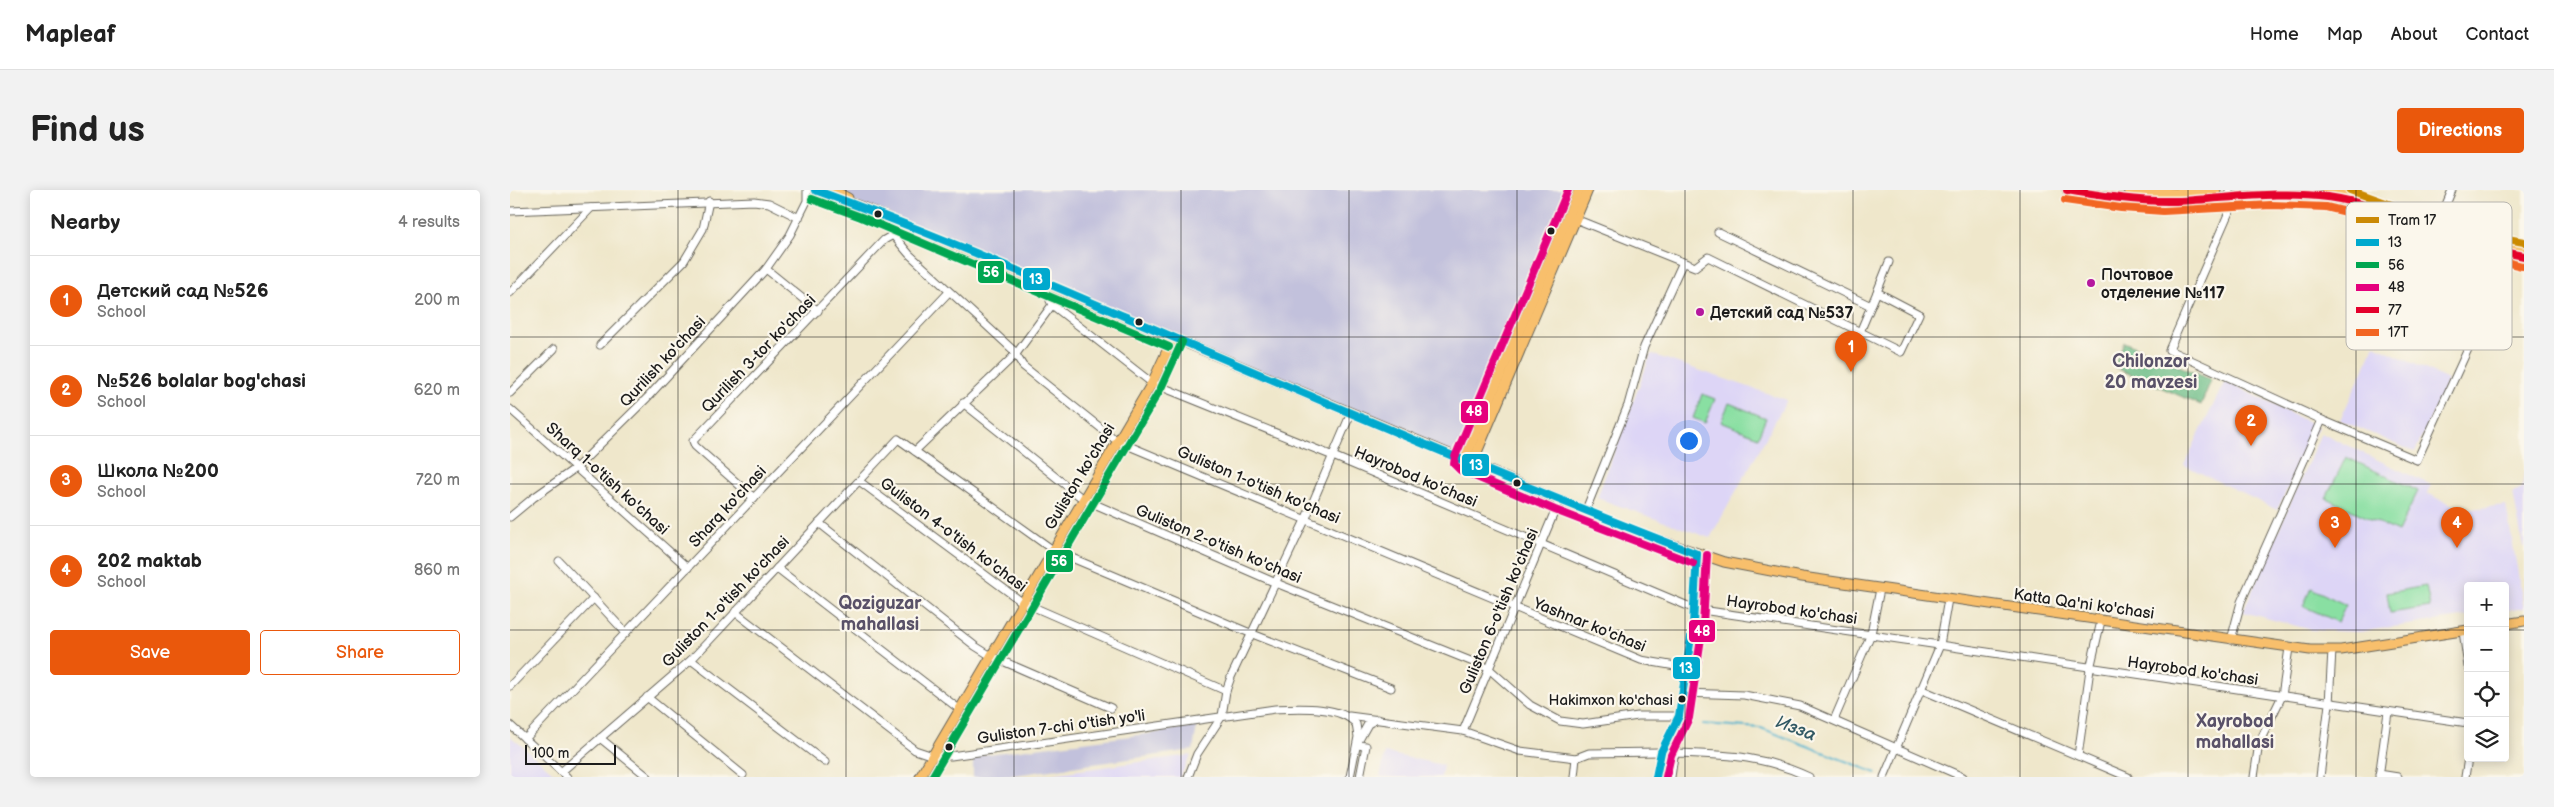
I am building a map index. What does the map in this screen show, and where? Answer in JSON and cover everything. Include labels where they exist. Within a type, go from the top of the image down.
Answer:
[{"type":"main road","points":[[833,190],[865,208]]},
{"type":"main road","points":[[1572,218],[1579,190]]},
{"type":"main road","points":[[1468,463],[1572,218],[1588,190]]},
{"type":"main road","points":[[2068,190],[2100,196],[2160,201],[2229,193],[2276,192],[2328,197],[2350,202]]},
{"type":"main road","points":[[2128,190],[2176,193],[2216,190]]},
{"type":"main road","points":[[2326,190],[2376,202]]},
{"type":"main road","points":[[817,191],[865,208]]},
{"type":"main road","name":"Katta Qa'ni ko'chasi","points":[[865,208],[1585,512],[1697,554],[1765,570],[1880,589],[2288,648],[2332,650],[2464,630]]},
{"type":"main road","points":[[2512,251],[2524,256]]},
{"type":"main road","name":"Guliston ko'chasi","points":[[920,777],[1152,383],[1173,338]]},
{"type":"main road","points":[[2509,623],[2524,621]]},
{"type":"main road","name":"Guliston ko'chasi","points":[[925,777],[932,756]]},
{"type":"street","name":"Qurilish ko'chasi","points":[[807,190],[807,201]]},
{"type":"street","points":[[2447,202],[2452,190]]},
{"type":"street","name":"Qurilish ko'chasi","points":[[510,517],[577,467],[648,398],[766,269],[784,245],[807,201],[817,191]]},
{"type":"street","points":[[2229,193],[2229,212],[2169,350],[2322,420],[2417,460],[2468,350]]},
{"type":"street","points":[[600,345],[684,261],[696,245],[703,230],[710,201]]},
{"type":"street","points":[[510,211],[710,201],[766,202],[799,218]]},
{"type":"street","points":[[510,292],[591,208]]},
{"type":"street","points":[[1572,218],[1694,267],[1708,256],[1901,352],[1919,314],[1877,292]]},
{"type":"street","points":[[893,235],[897,222]]},
{"type":"street","points":[[1718,232],[1871,306]]},
{"type":"street","name":"Guliston 1-o'tish ko'chasi","points":[[893,235],[949,292],[1016,354],[1024,366],[1117,441],[1306,518],[1513,608]]},
{"type":"street","name":"Qurilish 3-tor ko'chasi","points":[[754,498],[692,443],[884,240],[893,235]]},
{"type":"street","points":[[1585,512],[1628,405],[1644,347],[1683,262]]},
{"type":"street","points":[[1860,332],[1889,262]]},
{"type":"street","points":[[766,269],[818,311]]},
{"type":"street","points":[[1050,285],[1047,294],[1052,305],[1016,354],[915,451],[1053,550],[1250,633],[1391,688]]},
{"type":"street","name":"Sharq ko'chasi","points":[[526,739],[949,292]]},
{"type":"street","name":"Hayrobod ko'chasi","points":[[1052,305],[1152,383],[1333,456],[1694,609],[1940,644],[2090,669],[2464,722]]},
{"type":"street","points":[[510,393],[554,349]]},
{"type":"street","name":"Guliston 2-o'tish ko'chasi","points":[[963,404],[1083,499],[1276,583],[1488,668],[1530,705],[1560,721],[1583,724],[1638,716],[1679,716]]},
{"type":"street","name":"Sharq 1-o'tish ko'chasi","points":[[510,409],[688,568]]},
{"type":"street","points":[[1188,777],[1197,754],[1222,716],[1226,692],[1250,633],[1306,518],[1351,413]]},
{"type":"street","points":[[2231,640],[2240,602],[2322,420]]},
{"type":"street","name":"Guliston 1-o'tish ko'chasi","points":[[564,774],[600,738],[690,660],[898,439],[915,451]]},
{"type":"street","name":"Guliston 4-o'tish ko'chasi","points":[[859,481],[1022,602],[1226,692]]},
{"type":"street","name":"Guliston 6-o'tish ko'chasi","points":[[1463,731],[1559,501]]},
{"type":"street","points":[[819,523],[975,646],[991,656],[1111,708]]},
{"type":"street","points":[[1671,777],[1694,609],[1697,554]]},
{"type":"street","points":[[559,561],[626,633]]},
{"type":"street","points":[[777,568],[959,709]]},
{"type":"street","points":[[1834,720],[1871,634],[1880,589]]},
{"type":"street","points":[[510,686],[594,598]]},
{"type":"street","points":[[1884,777],[1940,644],[1948,599]]},
{"type":"street","name":"Yashnar ko'chasi","points":[[1513,608],[1641,660],[1687,668]]},
{"type":"street","name":"Guliston 7-chi o'tish yo'li","points":[[735,612],[915,750],[932,756],[951,756],[1222,716],[1292,708],[1321,710],[1346,716],[1382,719],[1463,731],[1520,752],[1576,758],[1590,753],[1661,752]]},
{"type":"street","points":[[2078,756],[2090,669],[2100,621]]},
{"type":"street","points":[[2254,777],[2259,743],[2282,696],[2288,648]]},
{"type":"street","points":[[2320,777],[2329,704],[2332,650]]},
{"type":"street","points":[[690,660],[825,762]]},
{"type":"street","points":[[1920,688],[2128,777]]},
{"type":"street","points":[[1683,693],[1763,698],[1800,706],[1963,777]]},
{"type":"street","points":[[647,697],[742,774]]},
{"type":"street","points":[[2388,712],[2379,776],[2398,777]]},
{"type":"street","points":[[1346,716],[1357,726],[1356,745],[1350,777]]},
{"type":"street","points":[[1656,777],[1661,752],[1679,716]]},
{"type":"street","points":[[1356,745],[1370,722],[1382,719]]},
{"type":"street","points":[[510,725],[564,774]]},
{"type":"street","points":[[600,738],[648,777]]},
{"type":"street","points":[[1356,745],[1366,746],[1360,777]]},
{"type":"street","points":[[1674,753],[1750,757],[1783,765],[1809,777]]},
{"type":"street","points":[[1574,777],[1576,758]]},
{"type":"street","points":[[2465,777],[2467,762]]},
{"type":"shaded area","points":[[833,190],[1579,190],[1464,461],[878,214]]},
{"type":"shaded area","points":[[2373,350],[2385,350],[2448,380],[2415,452],[2340,420]]},
{"type":"shaded area","points":[[1651,354],[1787,400],[1710,538],[1597,498]]},
{"type":"shaded area","points":[[2225,381],[2318,427],[2277,510],[2184,465]]},
{"type":"shaded area","points":[[2321,433],[2431,485],[2427,493],[2463,510],[2506,505],[2524,608],[2509,610],[2509,582],[2464,582],[2464,617],[2359,632],[2312,630],[2243,612]]},
{"type":"shaded area","points":[[2524,472],[2523,547],[2513,492],[2522,488]]},
{"type":"shaded area","points":[[1197,726],[1193,750],[1000,777],[973,777],[973,756],[1155,733]]},
{"type":"shaded area","points":[[510,736],[559,777],[510,777]]},
{"type":"shaded area","points":[[1385,753],[1443,765],[1441,777],[1380,777]]},
{"type":"shaded area","points":[[1191,755],[1180,777],[1029,777]]},
{"type":"green space","points":[[2124,342],[2211,380],[2201,405],[2114,367]]},
{"type":"green space","points":[[1702,394],[1715,399],[1705,423],[1693,418]]},
{"type":"green space","points":[[1729,403],[1766,418],[1758,437],[1721,422]]},
{"type":"green space","points":[[2346,457],[2418,491],[2398,532],[2326,498]]},
{"type":"green space","points":[[2426,586],[2430,607],[2390,613],[2387,593]]},
{"type":"green space","points":[[2311,588],[2346,605],[2338,622],[2303,606]]},
{"type":"waterway","name":"Изза","points":[[1703,724],[1761,728],[1876,773]]},
{"type":"tram line","name":"17","points":[[2350,190],[2383,202]]},
{"type":"tram line","name":"17","points":[[2512,240],[2524,242]]},
{"type":"transit line","name":"13","points":[[815,190],[971,251],[1410,438],[1697,554]]},
{"type":"transit line","name":"48","points":[[1568,190],[1455,457],[1454,464],[1460,470],[1555,510],[1693,563]]},
{"type":"transit line","name":"77","points":[[2067,190],[2148,201],[2290,194],[2328,197],[2353,202]]},
{"type":"transit line","name":"56","points":[[812,199],[861,217],[1169,347]]},
{"type":"transit line","name":"17T","points":[[2065,200],[2121,208],[2163,211],[2271,205],[2326,207],[2346,212]]},
{"type":"transit line","name":"77","points":[[2512,253],[2524,256]]},
{"type":"transit line","name":"17T","points":[[2512,264],[2522,266]]},
{"type":"transit line","name":"56","points":[[932,777],[1161,388],[1182,342]]},
{"type":"transit line","name":"13","points":[[1656,777],[1661,752],[1679,716],[1693,624],[1697,554]]},
{"type":"transit line","name":"48","points":[[1666,777],[1671,755],[1689,718],[1703,625],[1707,555]]},
{"type":"place","name":"Почтовое отделение №117","points":[[2091,283]]},
{"type":"place","name":"Детский сад №537","points":[[1700,312]]},
{"type":"place","name":"Детский сад №526","points":[[1851,372]]},
{"type":"place","name":"№526 bolalar bog'chasi","points":[[2251,446]]},
{"type":"place","name":"Школа №200","points":[[2335,548]]},
{"type":"place","name":"202 maktab","points":[[2457,548]]},
{"type":"place","name":"Hakimxon ko'chasi","points":[[1682,699]]},
{"type":"district","name":"Chilonzor 20 mavzesi","points":[[2151,371]]},
{"type":"district","name":"Qoziguzar mahallasi","points":[[880,613]]},
{"type":"district","name":"Xayrobod mahallasi","points":[[2235,731]]}]
